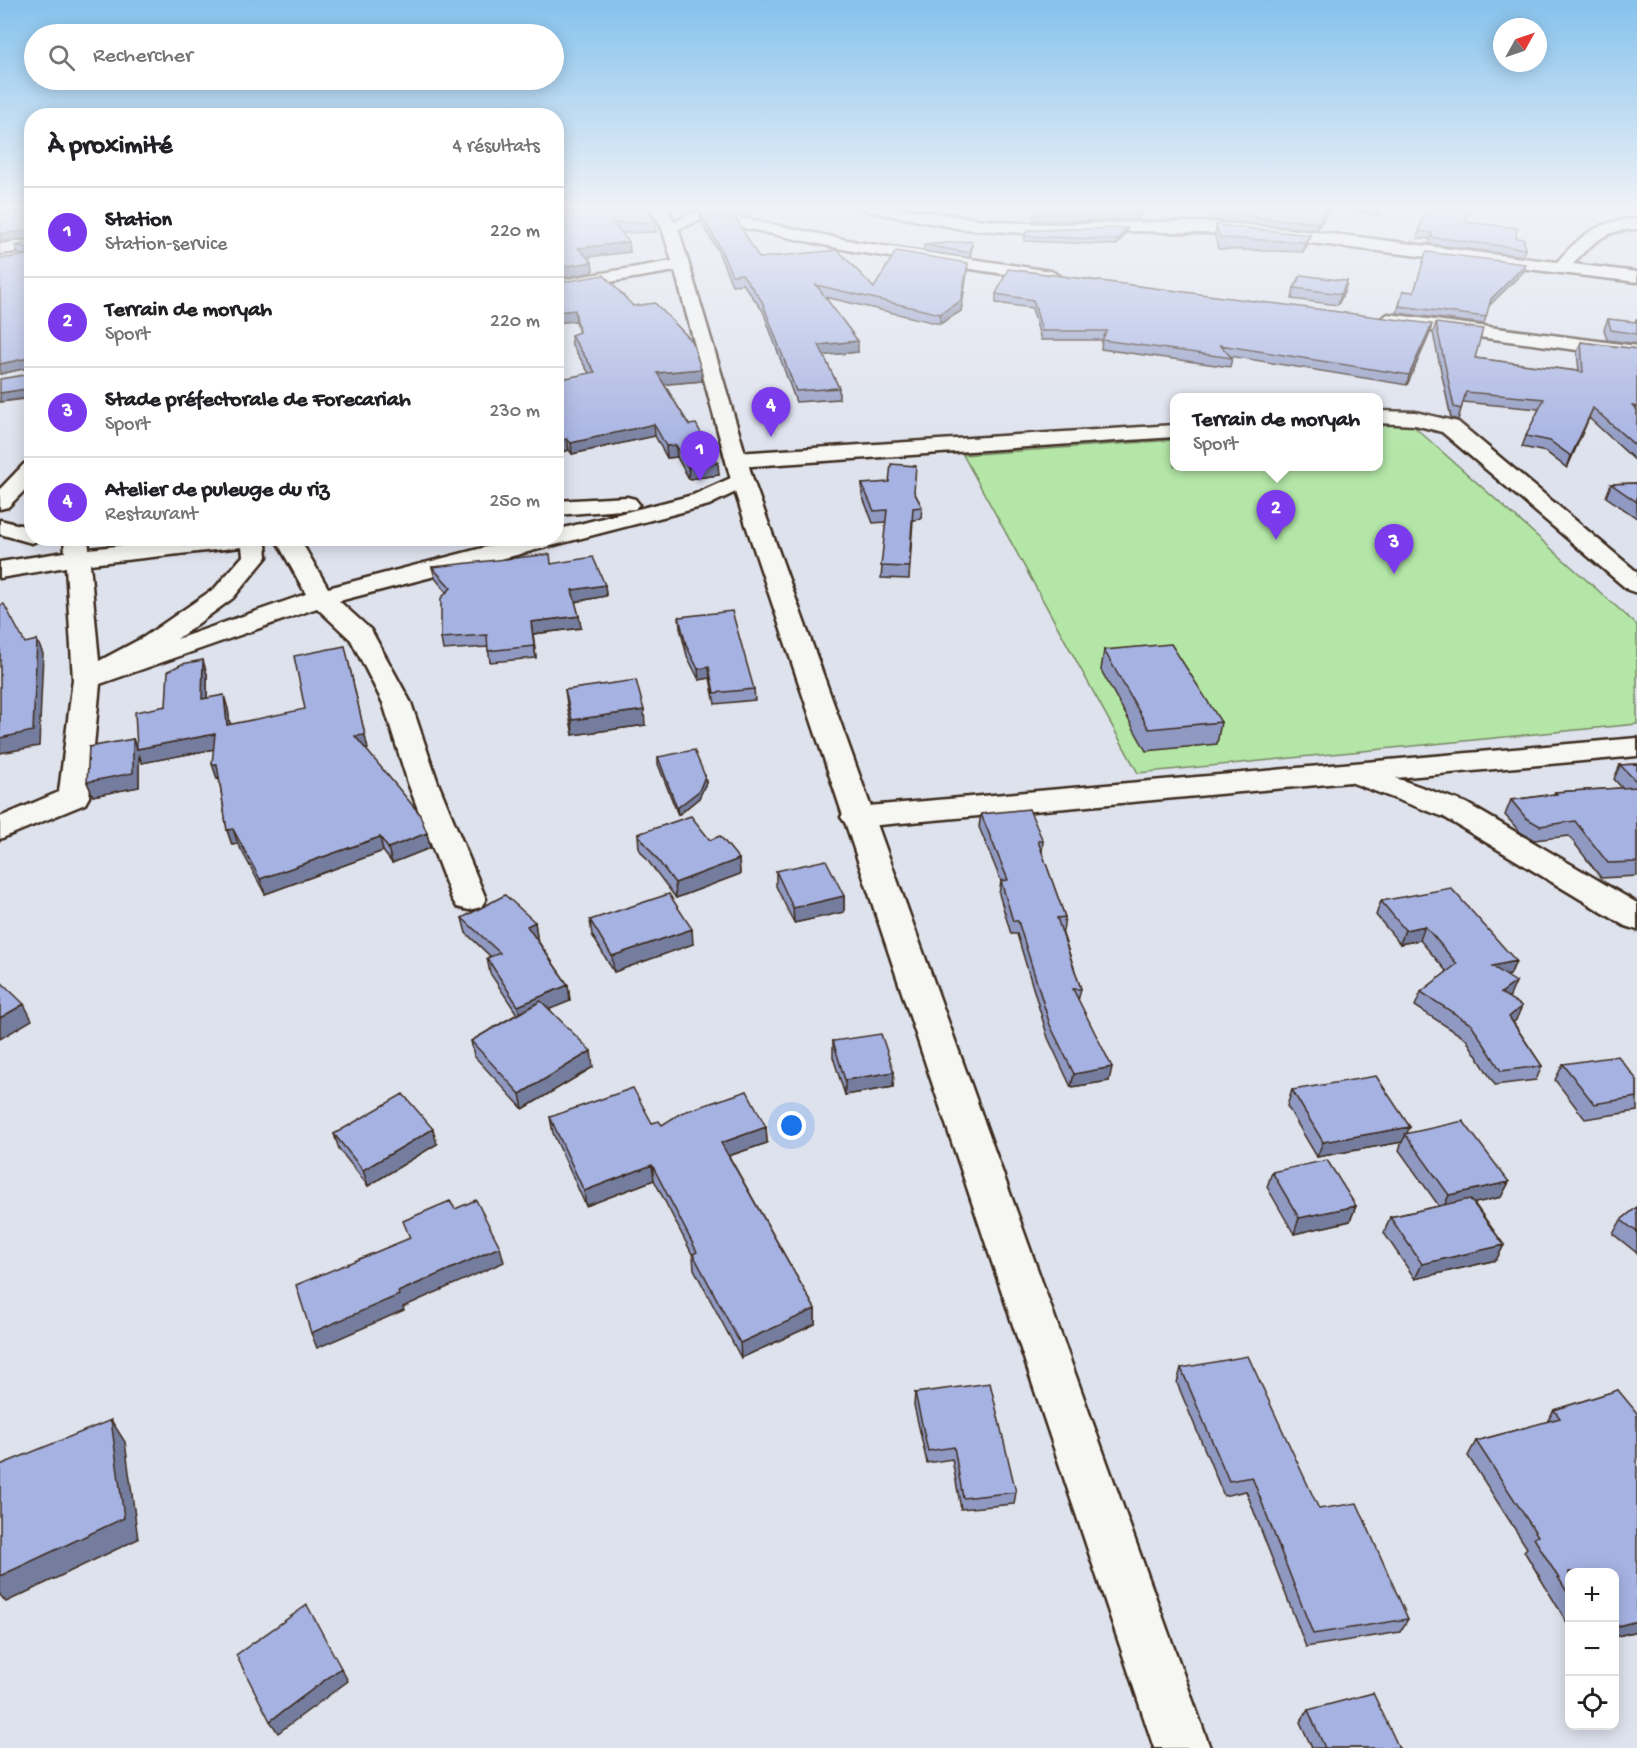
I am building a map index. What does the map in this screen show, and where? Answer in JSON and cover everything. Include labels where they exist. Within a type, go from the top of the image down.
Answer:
[{"type":"street","points":[[688,288],[740,470],[857,817],[1182,1748]]},
{"type":"street","points":[[1366,317],[1637,352]]},
{"type":"street","points":[[1383,417],[1425,419],[1450,427],[1637,585]]},
{"type":"street","points":[[564,535],[701,500],[740,470],[1170,431]]},
{"type":"street","points":[[0,501],[24,477]]},
{"type":"street","points":[[564,508],[701,500]]},
{"type":"street","points":[[0,527],[24,534]]},
{"type":"street","points":[[0,570],[76,547],[138,552],[191,546]]},
{"type":"street","points":[[87,679],[154,643],[224,593],[255,557],[254,546]]},
{"type":"street","points":[[292,546],[321,598],[362,636],[397,703],[423,783],[469,899]]},
{"type":"street","points":[[87,679],[321,598],[520,546]]},
{"type":"street","points":[[0,829],[74,797],[87,679],[76,547]]},
{"type":"street","points":[[857,817],[1349,771],[1637,747]]},
{"type":"street","points":[[1455,810],[1468,761]]},
{"type":"street","points":[[1349,771],[1455,810],[1637,918]]},
{"type":"green space","points":[[1411,424],[1637,625],[1637,724],[1138,773],[963,455],[1170,440],[1170,471],[1383,471],[1383,426]]},
{"type":"building","points":[[0,288],[24,288],[24,359],[0,364]]},
{"type":"building","points":[[564,288],[616,288],[633,306],[655,303],[692,341],[701,369],[657,373],[689,425],[696,424],[718,463],[688,467],[676,445],[666,446],[654,424],[571,443],[567,439],[564,440],[564,378],[595,372],[571,335],[579,332],[575,310],[564,311]]},
{"type":"building","points":[[752,288],[818,288],[858,341],[819,345],[839,388],[796,391],[762,301]]},
{"type":"building","points":[[827,288],[963,288],[961,301],[940,314]]},
{"type":"building","points":[[999,288],[1151,288],[1432,324],[1409,375],[1220,345],[1232,358],[1102,340],[1107,331],[1042,331],[1033,300],[996,294]]},
{"type":"building","points":[[1294,288],[1344,288],[1341,294]]},
{"type":"building","points":[[1415,288],[1502,288],[1491,299],[1486,317],[1399,306],[1403,291],[1414,292]]},
{"type":"building","points":[[1637,318],[1637,334],[1611,330],[1608,319],[1635,322]]},
{"type":"building","points":[[1436,323],[1483,329],[1475,358],[1583,372],[1581,342],[1637,349],[1637,407],[1633,406],[1637,410],[1637,447],[1593,408],[1571,456],[1550,441],[1526,436],[1544,399],[1466,392],[1461,409],[1454,407]]},
{"type":"building","points":[[24,375],[24,389],[0,393],[0,379]]},
{"type":"building","points":[[891,464],[916,466],[914,492],[922,507],[913,508],[909,567],[881,566],[887,510],[874,511],[862,484],[889,482]]},
{"type":"building","points":[[1637,483],[1637,502],[1611,484]]},
{"type":"building","points":[[550,554],[551,564],[593,557],[605,585],[572,590],[579,616],[531,622],[534,646],[488,651],[487,635],[441,638],[441,598],[451,588],[432,567]]},
{"type":"building","points":[[4,604],[25,643],[37,640],[33,731],[0,738],[0,605]]},
{"type":"building","points":[[732,611],[754,689],[714,693],[709,667],[698,669],[686,645],[679,617]]},
{"type":"building","points":[[1171,644],[1221,722],[1149,729],[1104,650]]},
{"type":"building","points":[[345,646],[365,735],[355,736],[419,813],[427,833],[388,848],[380,837],[260,879],[233,829],[227,830],[217,764],[212,764],[215,734],[137,749],[135,712],[166,706],[168,671],[182,664],[203,660],[202,699],[224,695],[227,725],[305,709],[294,656]]},
{"type":"building","points":[[636,680],[644,710],[572,720],[565,690]]},
{"type":"building","points":[[133,739],[133,773],[87,782],[89,747]]},
{"type":"building","points":[[694,750],[705,776],[699,791],[677,808],[658,757]]},
{"type":"building","points":[[1637,764],[1637,782],[1620,765]]},
{"type":"building","points":[[1637,787],[1637,862],[1608,863],[1575,821],[1540,826],[1526,818],[1511,800],[1557,794],[1555,792]]},
{"type":"building","points":[[1029,809],[1043,841],[1038,841],[1065,917],[1057,918],[1081,989],[1073,989],[1112,1067],[1074,1074],[1050,1025],[1018,921],[1013,921],[1001,881],[1008,880],[981,814]]},
{"type":"building","points":[[691,816],[710,840],[720,836],[739,859],[675,883],[638,834]]},
{"type":"building","points":[[826,860],[844,896],[793,908],[776,871]]},
{"type":"building","points":[[1451,888],[1516,961],[1492,966],[1516,982],[1501,993],[1522,1006],[1509,1017],[1542,1066],[1501,1071],[1472,1025],[1421,992],[1457,964],[1425,926],[1405,930],[1381,901]]},
{"type":"building","points":[[669,894],[692,929],[612,956],[590,920]]},
{"type":"building","points":[[505,895],[535,922],[527,926],[568,985],[518,1006],[487,958],[500,953],[462,918]]},
{"type":"building","points":[[0,981],[24,1004],[0,1018]]},
{"type":"building","points":[[541,1001],[591,1051],[520,1094],[471,1041]]},
{"type":"building","points":[[881,1034],[894,1072],[845,1080],[833,1041]]},
{"type":"building","points":[[1618,1056],[1637,1080],[1637,1097],[1594,1104],[1563,1064]]},
{"type":"building","points":[[1376,1076],[1410,1127],[1323,1142],[1292,1090]]},
{"type":"building","points":[[633,1088],[652,1123],[659,1121],[662,1125],[681,1113],[747,1091],[766,1127],[721,1143],[815,1309],[740,1343],[693,1254],[697,1252],[652,1165],[584,1191],[550,1117]]},
{"type":"building","points":[[403,1094],[433,1129],[363,1170],[334,1134]]},
{"type":"building","points":[[1463,1121],[1509,1182],[1449,1195],[1405,1134]]},
{"type":"building","points":[[1327,1160],[1356,1206],[1299,1218],[1272,1172]]},
{"type":"building","points":[[1470,1199],[1504,1245],[1422,1264],[1390,1217]]},
{"type":"building","points":[[476,1200],[500,1247],[398,1292],[399,1295],[311,1333],[296,1285],[410,1238],[403,1221],[450,1201],[455,1209]]},
{"type":"building","points":[[1637,1207],[1637,1232],[1621,1220]]},
{"type":"building","points":[[1248,1356],[1319,1509],[1357,1503],[1408,1619],[1313,1634],[1252,1477],[1229,1481],[1181,1368]]},
{"type":"building","points":[[990,1383],[1016,1492],[963,1498],[954,1447],[928,1451],[915,1393]]},
{"type":"building","points":[[1618,1390],[1637,1413],[1637,1621],[1619,1626],[1619,1568],[1565,1568],[1565,1588],[1534,1538],[1538,1536],[1476,1441],[1560,1418],[1554,1410]]},
{"type":"building","points":[[111,1420],[124,1518],[0,1576],[0,1465]]},
{"type":"building","points":[[307,1605],[341,1668],[270,1721],[236,1655]]},
{"type":"building","points":[[1373,1693],[1399,1748],[1325,1748],[1308,1710]]},
{"type":"place","name":"Atelier de puleuge du riz","points":[[771,437]]},
{"type":"place","name":"Station","points":[[700,481]]},
{"type":"place","name":"Terrain de moryah","points":[[1276,540]]},
{"type":"place","name":"Stade préfectorale de Forecariah","points":[[1394,574]]}]
